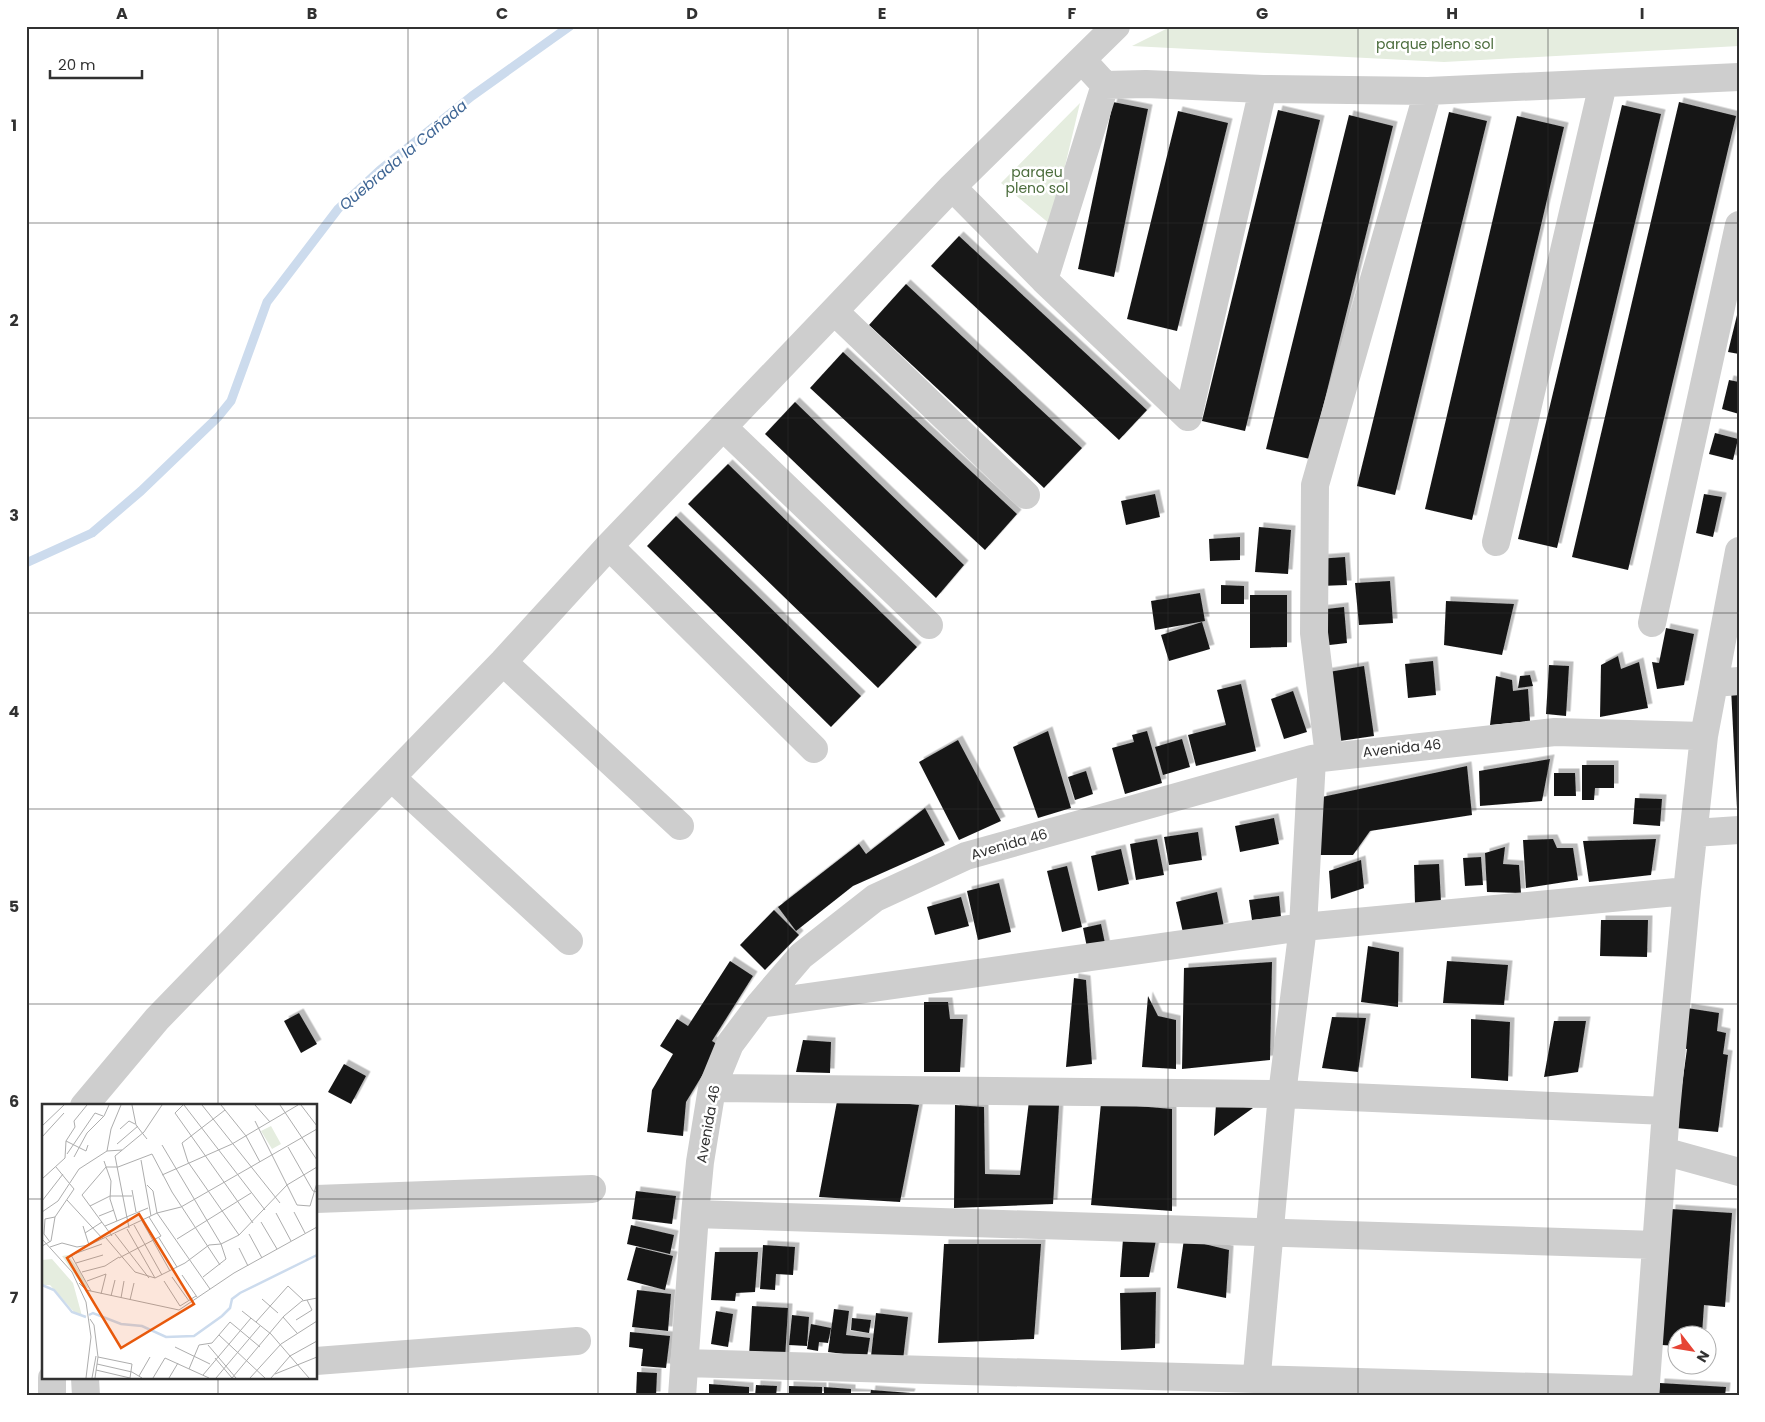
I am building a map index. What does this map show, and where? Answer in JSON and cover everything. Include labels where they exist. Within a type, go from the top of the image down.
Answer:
[{"type":"street","points":[[86,1104],[157,1019],[503,662],[609,546],[952,187],[1116,26]]},
{"type":"street","points":[[1082,60],[1105,85],[1146,84],[1263,89],[1428,91],[1739,77]]},
{"type":"street","points":[[1496,542],[1603,84]]},
{"type":"street","points":[[1044,280],[1105,85]]},
{"type":"street","points":[[952,187],[1044,280],[1188,417],[1263,89]]},
{"type":"street","points":[[1255,1387],[1282,1094],[1303,927],[1320,758],[1314,633],[1315,485],[1428,91]]},
{"type":"street","points":[[1652,623],[1739,225]]},
{"type":"street","points":[[834,311],[1026,495]]},
{"type":"street","points":[[723,427],[929,625]]},
{"type":"street","points":[[609,546],[814,749]]},
{"type":"street","points":[[684,1363],[1255,1387],[1645,1393],[1666,1111],[1704,736],[1727,682],[1739,551]]},
{"type":"street","points":[[503,662],[680,826]]},
{"type":"street","name":"Avenida 46","points":[[682,1396],[700,1162],[712,1088],[730,1044],[760,1004],[801,956],[875,898],[966,856],[1320,758],[1555,732],[1704,736]]},
{"type":"street","points":[[392,778],[569,941]]},
{"type":"street","points":[[1694,833],[1739,830]]},
{"type":"street","points":[[760,1004],[1303,927],[1687,891]]},
{"type":"street","points":[[712,1088],[1282,1094],[1666,1111]]},
{"type":"street","points":[[1663,1151],[1739,1172]]},
{"type":"street","points":[[318,1199],[592,1189]]},
{"type":"street","points":[[695,1214],[1656,1245]]},
{"type":"street","points":[[318,1361],[577,1341]]},
{"type":"street","points":[[52,1380],[52,1396]]},
{"type":"street","points":[[86,1380],[86,1396]]},
{"type":"green space","name":"parque pleno sol","points":[[1172,26],[1739,26],[1739,46],[1444,62],[1132,46]]},
{"type":"green space","name":"parqeu pleno sol","points":[[1080,103],[1051,225],[1001,183]]},
{"type":"building","points":[[1113,102],[1148,109],[1114,277],[1078,269]]},
{"type":"building","points":[[1679,102],[1736,116],[1628,570],[1572,557]]},
{"type":"building","points":[[1622,105],[1661,114],[1557,548],[1518,539]]},
{"type":"building","points":[[1278,110],[1320,120],[1245,431],[1202,421]]},
{"type":"building","points":[[1178,111],[1228,123],[1177,331],[1127,319]]},
{"type":"building","points":[[1449,112],[1487,121],[1395,495],[1357,486]]},
{"type":"building","points":[[1349,115],[1393,126],[1310,459],[1266,449]]},
{"type":"building","points":[[1517,116],[1564,127],[1472,520],[1425,509]]},
{"type":"building","points":[[959,236],[1147,410],[1119,440],[931,266]]},
{"type":"building","points":[[906,284],[1082,448],[1044,488],[869,325]]},
{"type":"building","points":[[1739,311],[1739,354],[1728,352]]},
{"type":"building","points":[[843,352],[1017,514],[985,550],[810,388]]},
{"type":"building","points":[[1729,380],[1739,382],[1739,414],[1722,409]]},
{"type":"building","points":[[795,402],[964,565],[936,598],[765,434]]},
{"type":"building","points":[[1715,433],[1738,439],[1733,460],[1709,454]]},
{"type":"building","points":[[728,464],[917,647],[878,688],[688,504]]},
{"type":"building","points":[[1155,494],[1160,517],[1126,525],[1121,501]]},
{"type":"building","points":[[1704,494],[1722,497],[1713,537],[1696,533]]},
{"type":"building","points":[[676,516],[861,696],[831,727],[647,546]]},
{"type":"building","points":[[1259,527],[1291,530],[1288,574],[1255,572]]},
{"type":"building","points":[[1240,537],[1240,560],[1210,561],[1209,539]]},
{"type":"building","points":[[1345,557],[1347,585],[1319,586],[1317,559]]},
{"type":"building","points":[[1390,581],[1393,623],[1359,625],[1355,583]]},
{"type":"building","points":[[1221,585],[1244,586],[1244,604],[1221,604]]},
{"type":"building","points":[[1200,593],[1205,621],[1155,630],[1151,601]]},
{"type":"building","points":[[1250,595],[1287,595],[1287,647],[1250,648]]},
{"type":"building","points":[[1446,601],[1514,604],[1502,655],[1444,645]]},
{"type":"building","points":[[1344,607],[1347,643],[1321,646],[1318,610]]},
{"type":"building","points":[[1202,622],[1210,649],[1169,661],[1161,635]]},
{"type":"building","points":[[1666,628],[1694,634],[1684,685],[1657,689],[1652,662],[1659,663]]},
{"type":"building","points":[[1618,656],[1621,669],[1639,662],[1648,708],[1600,717],[1601,665]]},
{"type":"building","points":[[1433,661],[1436,695],[1408,698],[1405,664]]},
{"type":"building","points":[[1549,665],[1569,666],[1566,716],[1546,714]]},
{"type":"building","points":[[1364,666],[1374,736],[1333,742],[1323,673]]},
{"type":"building","points":[[1530,675],[1533,686],[1518,688],[1520,676]]},
{"type":"building","points":[[1496,676],[1512,680],[1513,691],[1528,689],[1530,721],[1490,725]]},
{"type":"building","points":[[1241,684],[1256,751],[1196,766],[1188,735],[1226,725],[1217,690]]},
{"type":"building","points":[[1731,688],[1739,688],[1739,808],[1737,808]]},
{"type":"building","points":[[1293,691],[1307,732],[1284,739],[1271,699]]},
{"type":"building","points":[[1048,731],[1071,808],[1038,818],[1013,747]]},
{"type":"building","points":[[1147,731],[1162,783],[1125,794],[1112,748],[1134,742],[1132,735]]},
{"type":"building","points":[[1182,739],[1190,767],[1163,775],[1155,747]]},
{"type":"building","points":[[958,740],[1001,821],[959,840],[919,762]]},
{"type":"building","points":[[1550,759],[1542,801],[1480,806],[1479,771]]},
{"type":"building","points":[[1582,765],[1614,765],[1614,788],[1595,788],[1594,800],[1582,800]]},
{"type":"building","points":[[1467,766],[1472,815],[1370,831],[1353,855],[1320,855],[1322,797]]},
{"type":"building","points":[[1086,771],[1093,794],[1075,800],[1068,777]]},
{"type":"building","points":[[1554,773],[1575,773],[1576,796],[1554,796]]},
{"type":"building","points":[[1635,798],[1662,799],[1660,826],[1633,824]]},
{"type":"building","points":[[925,808],[945,845],[853,886],[796,931],[778,907],[859,844],[866,854]]},
{"type":"building","points":[[1274,818],[1279,844],[1240,852],[1235,826]]},
{"type":"building","points":[[1198,832],[1202,860],[1169,865],[1164,837]]},
{"type":"building","points":[[1157,839],[1164,875],[1136,880],[1130,844]]},
{"type":"building","points":[[1553,839],[1557,848],[1573,848],[1578,880],[1526,888],[1523,840]]},
{"type":"building","points":[[1656,839],[1651,875],[1589,882],[1583,841]]},
{"type":"building","points":[[1505,847],[1503,864],[1519,865],[1521,893],[1487,892],[1485,853]]},
{"type":"building","points":[[1121,849],[1129,884],[1098,891],[1091,856]]},
{"type":"building","points":[[1481,857],[1483,885],[1465,886],[1463,858]]},
{"type":"building","points":[[1361,860],[1364,888],[1331,899],[1329,871]]},
{"type":"building","points":[[1439,864],[1441,902],[1415,904],[1414,865]]},
{"type":"building","points":[[1067,866],[1082,927],[1062,932],[1047,871]]},
{"type":"building","points":[[999,883],[1011,932],[978,940],[967,891]]},
{"type":"building","points":[[1217,892],[1224,927],[1184,937],[1176,902]]},
{"type":"building","points":[[1279,896],[1281,917],[1252,920],[1249,900]]},
{"type":"building","points":[[961,897],[969,926],[935,935],[927,907]]},
{"type":"building","points":[[774,910],[799,935],[765,970],[740,945]]},
{"type":"building","points":[[1601,920],[1648,920],[1647,957],[1600,956]]},
{"type":"building","points":[[1101,924],[1107,953],[1089,957],[1083,928]]},
{"type":"building","points":[[1368,946],[1399,952],[1398,1007],[1361,1002]]},
{"type":"building","points":[[730,961],[753,976],[712,1041],[720,1046],[686,1102],[683,1136],[647,1132],[652,1090],[673,1054],[660,1046],[677,1019],[688,1026]]},
{"type":"building","points":[[1447,961],[1508,965],[1504,1005],[1443,1003]]},
{"type":"building","points":[[1272,962],[1270,1060],[1182,1069],[1184,968]]},
{"type":"building","points":[[1074,978],[1086,980],[1092,1064],[1066,1067]]},
{"type":"building","points":[[1148,996],[1158,1016],[1176,1020],[1176,1069],[1142,1067]]},
{"type":"building","points":[[924,1002],[948,1002],[950,1019],[963,1019],[960,1072],[924,1072]]},
{"type":"building","points":[[1687,1008],[1719,1013],[1717,1031],[1726,1033],[1723,1054],[1728,1055],[1718,1132],[1676,1128],[1687,1049],[1681,1048]]},
{"type":"building","points":[[299,1013],[317,1044],[301,1053],[284,1021]]},
{"type":"building","points":[[1332,1017],[1366,1018],[1358,1072],[1322,1068]]},
{"type":"building","points":[[1471,1019],[1510,1022],[1508,1081],[1471,1078]]},
{"type":"building","points":[[1554,1021],[1586,1021],[1578,1072],[1544,1077]]},
{"type":"building","points":[[803,1040],[831,1042],[830,1073],[796,1072]]},
{"type":"building","points":[[344,1064],[366,1076],[351,1104],[328,1092]]},
{"type":"building","points":[[838,1096],[919,1105],[900,1202],[819,1197]]},
{"type":"building","points":[[1029,1101],[1059,1105],[1053,1204],[954,1208],[955,1105],[984,1107],[985,1174],[1020,1175]]},
{"type":"building","points":[[1101,1103],[1172,1109],[1172,1211],[1091,1205]]},
{"type":"building","points":[[1216,1104],[1253,1108],[1214,1136]]},
{"type":"building","points":[[636,1191],[676,1196],[672,1224],[632,1219]]},
{"type":"building","points":[[1671,1209],[1732,1213],[1725,1307],[1704,1305],[1703,1324],[1668,1324],[1668,1345],[1662,1345]]},
{"type":"building","points":[[631,1225],[674,1235],[670,1254],[627,1244]]},
{"type":"building","points":[[1123,1239],[1156,1240],[1149,1277],[1120,1277]]},
{"type":"building","points":[[1184,1239],[1229,1250],[1226,1298],[1177,1288]]},
{"type":"building","points":[[944,1244],[1041,1244],[1034,1339],[938,1343]]},
{"type":"building","points":[[763,1245],[795,1247],[793,1275],[776,1274],[775,1290],[760,1289]]},
{"type":"building","points":[[636,1247],[673,1256],[665,1290],[627,1280]]},
{"type":"building","points":[[715,1252],[758,1252],[755,1292],[736,1293],[735,1301],[711,1300]]},
{"type":"building","points":[[637,1290],[671,1294],[668,1331],[632,1327]]},
{"type":"building","points":[[1156,1292],[1155,1348],[1121,1350],[1120,1293]]},
{"type":"building","points":[[752,1306],[788,1308],[785,1359],[749,1356]]},
{"type":"building","points":[[834,1309],[849,1311],[846,1335],[870,1338],[867,1357],[828,1352]]},
{"type":"building","points":[[716,1311],[733,1314],[728,1347],[711,1344]]},
{"type":"building","points":[[876,1313],[908,1317],[903,1360],[871,1356]]},
{"type":"building","points":[[792,1315],[809,1317],[807,1346],[789,1345]]},
{"type":"building","points":[[852,1318],[871,1320],[869,1333],[851,1330]]},
{"type":"building","points":[[811,1324],[831,1328],[828,1343],[819,1342],[818,1351],[807,1349]]},
{"type":"building","points":[[630,1332],[670,1336],[666,1368],[641,1366],[643,1349],[629,1347]]},
{"type":"building","points":[[637,1372],[657,1373],[656,1396],[636,1396]]},
{"type":"building","points":[[1660,1383],[1726,1387],[1725,1396],[1659,1396]]},
{"type":"building","points":[[709,1384],[749,1387],[749,1396],[709,1396]]},
{"type":"building","points":[[756,1385],[777,1386],[776,1396],[755,1396]]},
{"type":"building","points":[[789,1386],[822,1387],[822,1396],[789,1396]]},
{"type":"building","points":[[824,1387],[851,1389],[851,1393],[868,1394],[868,1396],[824,1396]]},
{"type":"building","points":[[871,1390],[911,1393],[910,1396],[870,1396]]},
{"type":"waterway","name":"Quebrada la Cañada","points":[[26,563],[92,533],[141,491],[218,417],[231,401],[267,302],[338,209],[380,170],[472,96],[570,26]]}]
